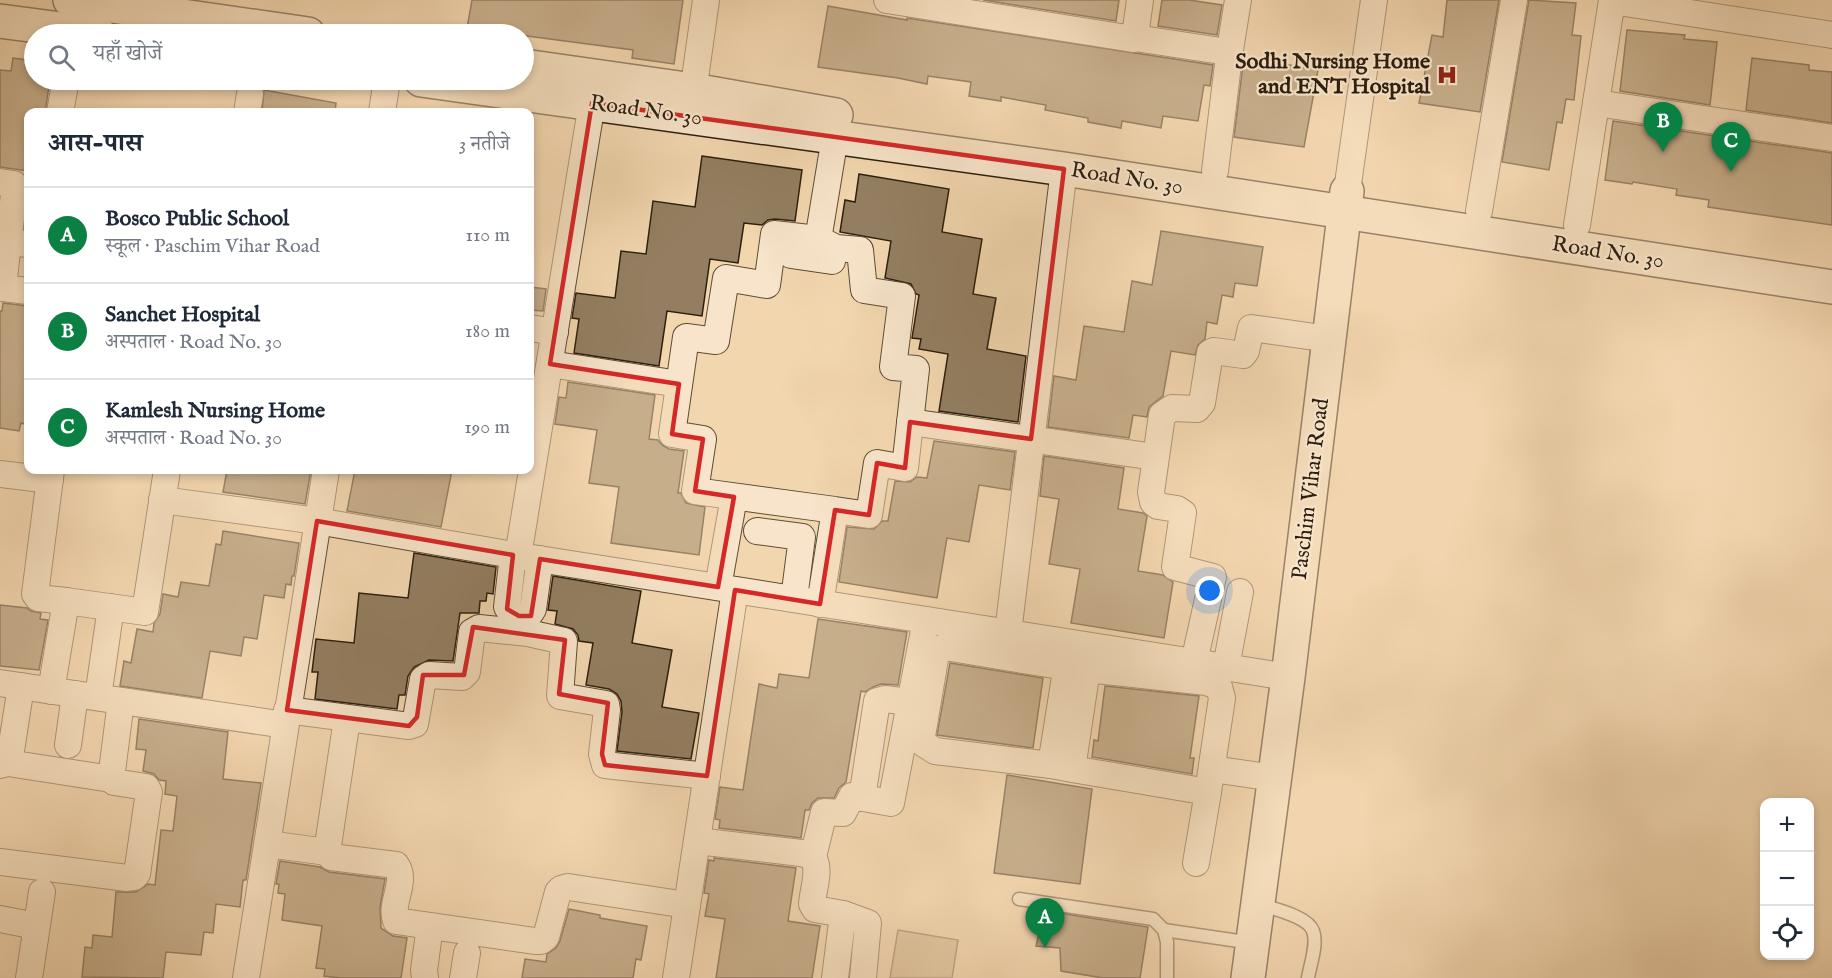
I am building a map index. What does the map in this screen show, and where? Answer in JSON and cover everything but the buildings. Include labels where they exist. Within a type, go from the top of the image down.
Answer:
[{"type":"street","points":[[691,103],[706,0]]},
{"type":"street","points":[[1135,38],[1140,0]]},
{"type":"street","points":[[1215,171],[1238,0]]},
{"type":"street","name":"Paschim Vihar Road","points":[[1248,978],[1288,677],[1346,201],[1374,0]]},
{"type":"street","points":[[1479,211],[1514,0]]},
{"type":"street","points":[[902,1],[1221,51],[1230,56]]},
{"type":"street","points":[[1577,225],[1612,1],[1832,35]]},
{"type":"street","points":[[0,21],[85,20],[149,24]]},
{"type":"street","name":"Road No. 30","points":[[534,68],[835,137],[1064,169],[1346,201],[1479,211],[1832,264]]},
{"type":"street","points":[[61,108],[64,90]]},
{"type":"street","points":[[383,108],[385,90]]},
{"type":"street","name":"Road No. 30","points":[[495,90],[592,103],[691,103],[888,124],[1215,171],[1346,201],[1832,288]]},
{"type":"street","points":[[534,463],[546,350],[592,103]]},
{"type":"street","points":[[1596,103],[1832,138]]},
{"type":"street","points":[[808,251],[835,137]]},
{"type":"street","points":[[1008,633],[1064,169]]},
{"type":"street","points":[[0,182],[14,184],[15,187],[18,243],[3,288],[24,291]]},
{"type":"street","points":[[808,251],[836,248],[860,250],[864,290],[902,296],[893,367],[916,369],[905,468],[877,463],[869,515],[695,491],[703,439],[672,434],[679,384],[686,337],[716,341],[726,278],[767,285],[774,234],[808,251],[850,263]]},
{"type":"street","points":[[1194,662],[1213,577],[1175,567],[1183,513],[1177,508],[1158,506],[1153,502],[1150,492],[1164,412],[1172,408],[1194,410],[1202,403],[1210,353],[1214,351],[1243,355],[1251,328],[1329,339]]},
{"type":"street","points":[[534,334],[546,350],[679,384]]},
{"type":"street","points":[[910,422],[1155,457]]},
{"type":"street","points":[[0,474],[51,475],[35,594],[38,598],[145,612],[165,474]]},
{"type":"street","points":[[325,523],[326,474]]},
{"type":"street","points":[[246,978],[286,717],[325,523],[342,474]]},
{"type":"street","points":[[518,624],[507,607],[524,557],[533,474]]},
{"type":"street","points":[[676,978],[707,776],[727,589],[734,497]]},
{"type":"street","points":[[162,500],[325,523],[524,557],[1008,633],[1078,661],[1194,662],[1288,677]]},
{"type":"street","points":[[820,603],[835,510]]},
{"type":"street","points":[[757,531],[802,537],[794,599]]},
{"type":"street","points":[[1226,667],[1240,592]]},
{"type":"street","points":[[66,601],[86,696],[111,779]]},
{"type":"street","points":[[68,745],[86,696],[111,607]]},
{"type":"street","points":[[813,857],[824,812],[843,813],[852,796],[891,803],[926,620]]},
{"type":"street","points":[[1,866],[134,877],[137,874],[149,792],[146,787],[114,782],[111,779],[4,764],[10,684],[86,696],[286,717],[347,719],[409,726],[415,724],[423,679],[429,675],[462,677],[467,672],[472,632],[475,629],[518,624],[564,641],[559,694],[564,698],[606,704],[602,754],[605,765],[707,776]]},
{"type":"street","points":[[1196,863],[1210,780],[1222,698],[1219,687],[1207,682],[1078,661],[945,647],[938,649],[922,736],[928,748],[944,753],[1061,767],[1210,780],[1275,778]]},
{"type":"street","points":[[1061,767],[1078,661]]},
{"type":"street","points":[[327,852],[347,719]]},
{"type":"street","points":[[697,841],[801,853],[813,857],[817,863],[812,904],[815,909],[843,914],[868,922],[863,978]]},
{"type":"street","points":[[268,844],[327,852],[331,857],[396,866],[400,875],[394,910],[396,921],[430,926],[541,940],[546,937],[558,892],[568,887],[687,905]]},
{"type":"street","points":[[28,978],[42,892]]},
{"type":"street","points":[[835,978],[843,914]]},
{"type":"street","points":[[0,919],[36,926]]},
{"type":"street","points":[[424,978],[430,926]]},
{"type":"street","points":[[463,978],[467,953]]},
{"type":"lane","points":[[1020,899],[1153,919],[1164,930],[1167,942],[1167,978]]},
{"type":"lane","points":[[1258,904],[1306,921],[1313,930],[1314,940],[1308,978]]},
{"type":"lane","points":[[1164,930],[1253,943]]},
{"type":"highlighted area","points":[[592,103],[1064,169],[1031,439],[910,422],[905,468],[877,463],[869,515],[835,510],[820,604],[735,590],[707,776],[605,765],[602,754],[608,703],[559,694],[565,640],[473,627],[464,675],[423,675],[417,717],[409,726],[287,710],[317,521],[513,555],[507,609],[519,616],[531,616],[540,559],[718,587],[734,497],[695,491],[703,439],[672,434],[679,384],[550,364]]},
{"type":"shaded area","points":[[898,930],[958,940],[952,978],[890,978]]},
{"type":"place","name":"Sodhi Nursing Home and ENT Hospital","points":[[1447,75]]},
{"type":"place","name":"Sanchet Hospital","points":[[1663,152]]},
{"type":"place","name":"Kamlesh Nursing Home","points":[[1731,172]]},
{"type":"place","name":"Bosco Public School","points":[[1045,948]]}]
